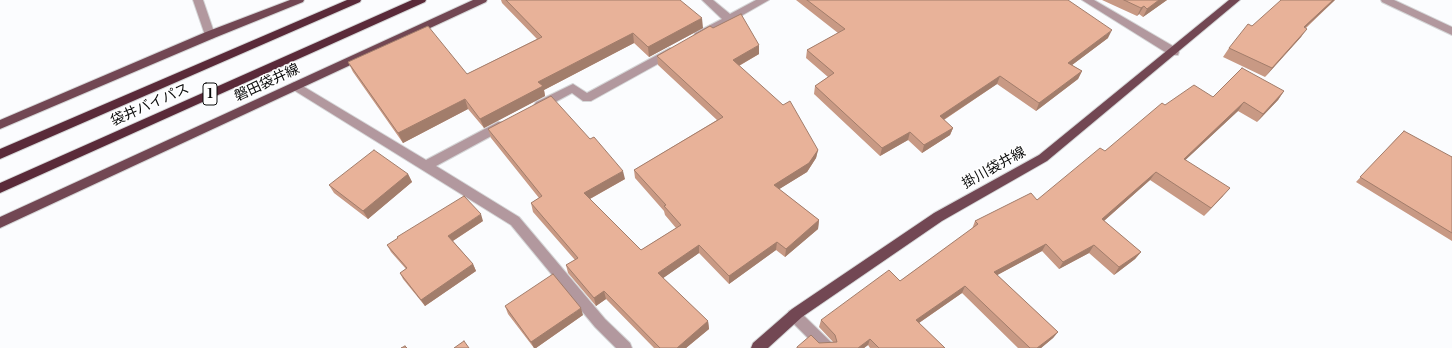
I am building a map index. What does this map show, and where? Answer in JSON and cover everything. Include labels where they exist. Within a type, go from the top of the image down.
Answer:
[{"type":"highway","name":"袋井バイパス","points":[[0,154],[356,0]]},
{"type":"highway","name":"袋井バイパス","points":[[0,188],[421,0]]},
{"type":"main road","points":[[0,125],[210,35],[299,0]]},
{"type":"main road","name":"磐田袋井線","points":[[0,223],[482,0]]},
{"type":"main road","name":"掛川袋井線","points":[[758,348],[794,315],[938,217],[1043,158],[1174,52],[1235,0]]},
{"type":"street","points":[[198,0],[210,35]]},
{"type":"street","points":[[707,0],[729,19]]},
{"type":"street","points":[[531,110],[573,88],[587,98],[764,0]]},
{"type":"street","points":[[1087,0],[1174,52]]},
{"type":"street","points":[[1386,0],[1452,31]]},
{"type":"street","points":[[296,86],[515,221],[600,323],[625,348]]},
{"type":"street","points":[[426,166],[510,121]]},
{"type":"street","points":[[794,315],[827,348]]},
{"type":"building","points":[[506,0],[680,0],[702,18],[648,47],[633,33],[538,82],[543,86],[480,119],[465,99],[398,133],[348,62],[428,26],[467,74],[542,37]]},
{"type":"building","points":[[807,0],[1068,0],[1112,30],[1068,63],[1082,71],[1039,103],[1000,76],[940,116],[953,128],[924,145],[910,132],[882,148],[815,86],[834,73],[807,50],[845,29]]},
{"type":"building","points":[[1124,0],[1159,0],[1147,9],[1144,6],[1141,8]]},
{"type":"building","points":[[1281,0],[1333,0],[1304,27],[1307,29],[1272,68],[1229,48],[1248,24],[1252,26]]},
{"type":"building","points":[[741,14],[759,45],[733,60],[783,105],[790,101],[818,150],[809,163],[774,185],[819,220],[786,249],[777,242],[729,276],[699,245],[658,273],[708,321],[677,348],[660,348],[604,291],[594,298],[566,265],[578,258],[531,203],[542,196],[488,129],[551,96],[590,139],[594,137],[623,171],[584,193],[641,250],[681,225],[664,206],[666,205],[634,170],[723,117],[657,56],[710,26],[713,28]]},
{"type":"building","points":[[1242,68],[1284,91],[1263,114],[1244,102],[1184,159],[1230,188],[1211,208],[1156,172],[1102,219],[1141,252],[1119,267],[1094,245],[1063,262],[1046,244],[994,272],[1058,332],[1037,348],[1030,348],[965,286],[916,320],[945,348],[879,348],[870,339],[858,348],[797,348],[811,335],[819,343],[837,342],[835,335],[821,320],[889,270],[900,281],[978,224],[975,221],[1031,193],[1037,200],[1100,148],[1105,151],[1162,103],[1165,105],[1194,85],[1213,97]]},
{"type":"building","points":[[1404,131],[1452,157],[1452,233],[1360,177]]},
{"type":"building","points":[[374,150],[408,174],[363,211],[329,185]]},
{"type":"building","points":[[464,196],[481,214],[448,236],[473,264],[421,300],[400,273],[407,268],[387,245],[398,238],[397,237]]},
{"type":"building","points":[[553,274],[581,308],[531,342],[505,306]]},
{"type":"building","points":[[464,341],[469,348],[454,348]]}]
